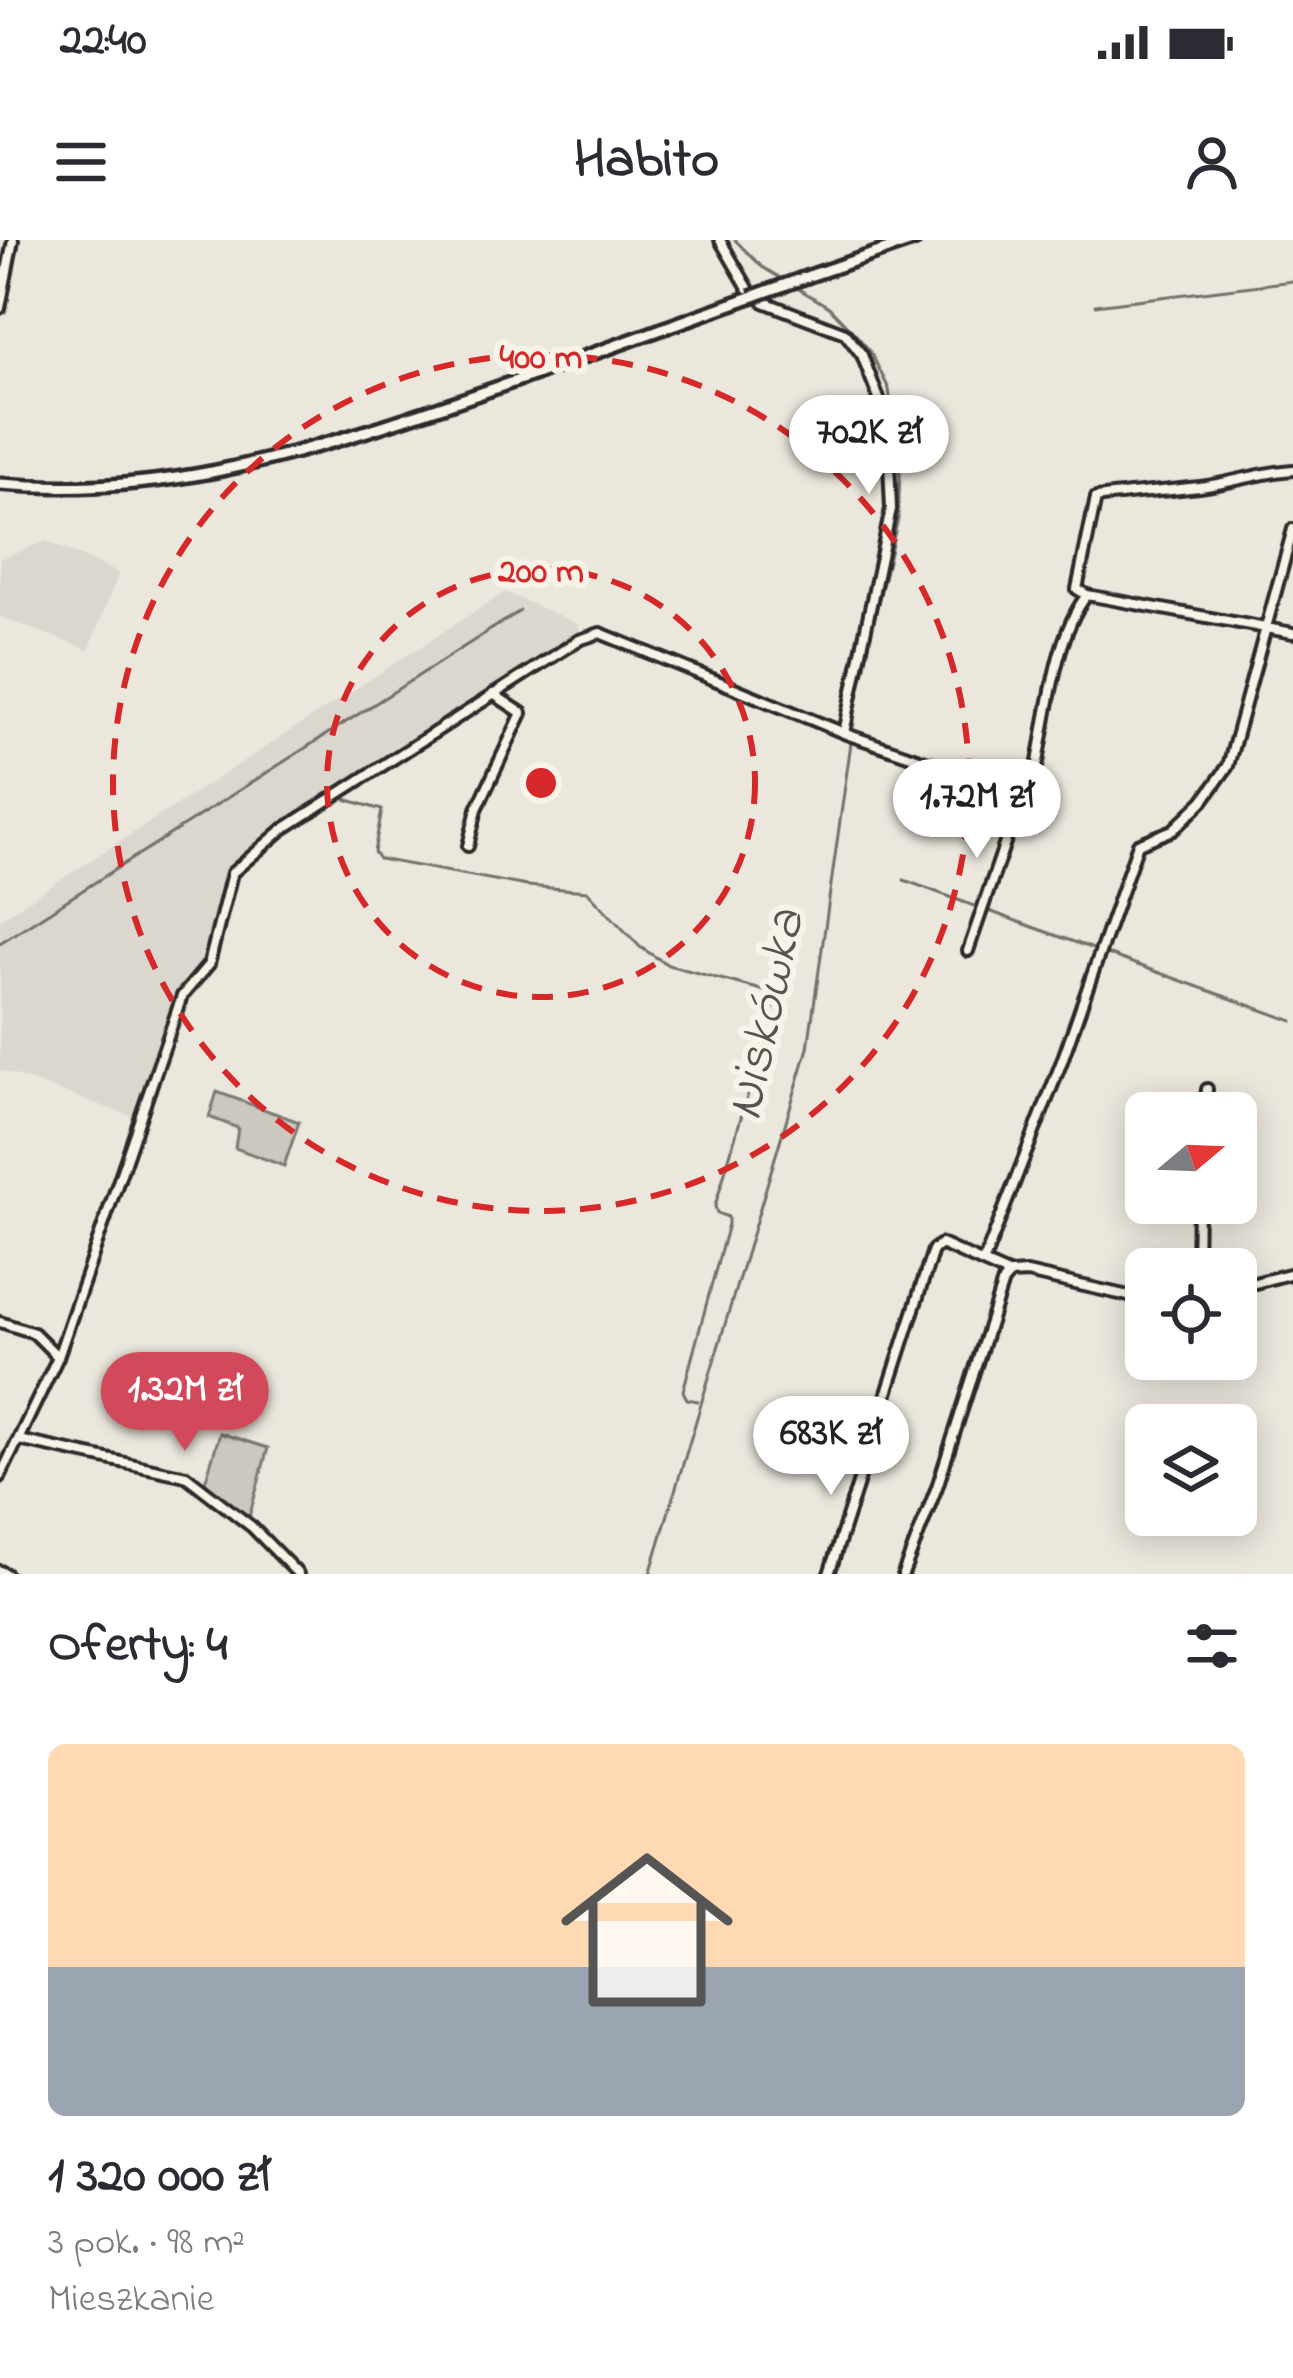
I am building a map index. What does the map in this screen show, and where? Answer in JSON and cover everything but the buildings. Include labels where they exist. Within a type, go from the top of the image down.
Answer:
[{"type":"main road","points":[[0,484],[89,487],[204,476],[275,461],[475,396],[750,293],[916,240]]},
{"type":"street","points":[[0,308],[14,240]]},
{"type":"street","points":[[720,240],[750,293]]},
{"type":"street","points":[[764,302],[844,333],[862,356],[881,404],[888,439],[891,509],[846,734]]},
{"type":"street","points":[[1293,470],[1262,472],[1203,487],[1096,498],[1077,589],[1087,595],[1293,633]]},
{"type":"street","points":[[983,1263],[1070,1040],[1138,844],[1173,830],[1228,766],[1293,529]]},
{"type":"street","points":[[0,1477],[58,1357],[182,996],[208,964],[232,873],[282,830],[579,640],[600,632],[861,740],[1002,788],[1025,783],[1035,777],[1062,652],[1075,610],[1087,595]]},
{"type":"street","points":[[467,846],[477,809],[522,713],[494,694]]},
{"type":"street","points":[[968,951],[1025,783]]},
{"type":"street","points":[[829,1574],[933,1250],[940,1244],[1010,1275],[1027,1274],[1125,1295]]},
{"type":"street","points":[[1257,1283],[1293,1274]]},
{"type":"street","points":[[902,1574],[937,1487],[986,1327],[1010,1275]]},
{"type":"street","points":[[0,1322],[34,1333],[58,1357]]},
{"type":"street","points":[[20,1440],[186,1476],[252,1527],[298,1574]]},
{"type":"shaded area","points":[[46,541],[119,573],[89,650],[0,617],[0,559]]},
{"type":"shaded area","points":[[505,592],[578,624],[580,633],[313,803],[234,862],[227,873],[207,957],[181,992],[133,1128],[131,1116],[0,1070],[0,919]]},
{"type":"shaded area","points":[[217,1092],[299,1122],[284,1166],[235,1148],[238,1128],[209,1117]]},
{"type":"shaded area","points":[[220,1433],[268,1448],[248,1521],[205,1482]]},
{"type":"waterway","name":"Niskówka","points":[[735,240],[762,267],[784,280]]},
{"type":"waterway","points":[[1095,305],[1293,281]]},
{"type":"waterway","name":"Niskówka","points":[[650,1574],[808,1048],[860,679],[898,519],[900,475],[889,389],[857,336],[829,307],[792,285]]},
{"type":"waterway","points":[[0,943],[520,611]]},
{"type":"waterway","points":[[345,799],[382,810],[374,852],[379,859],[527,886],[587,891],[640,947],[668,965],[776,998],[715,1206],[717,1213],[728,1217],[728,1224],[683,1391],[687,1399],[698,1401]]},
{"type":"waterway","points":[[904,880],[977,907]]},
{"type":"waterway","points":[[989,911],[1096,950]]},
{"type":"waterway","points":[[1107,954],[1293,1021]]}]
